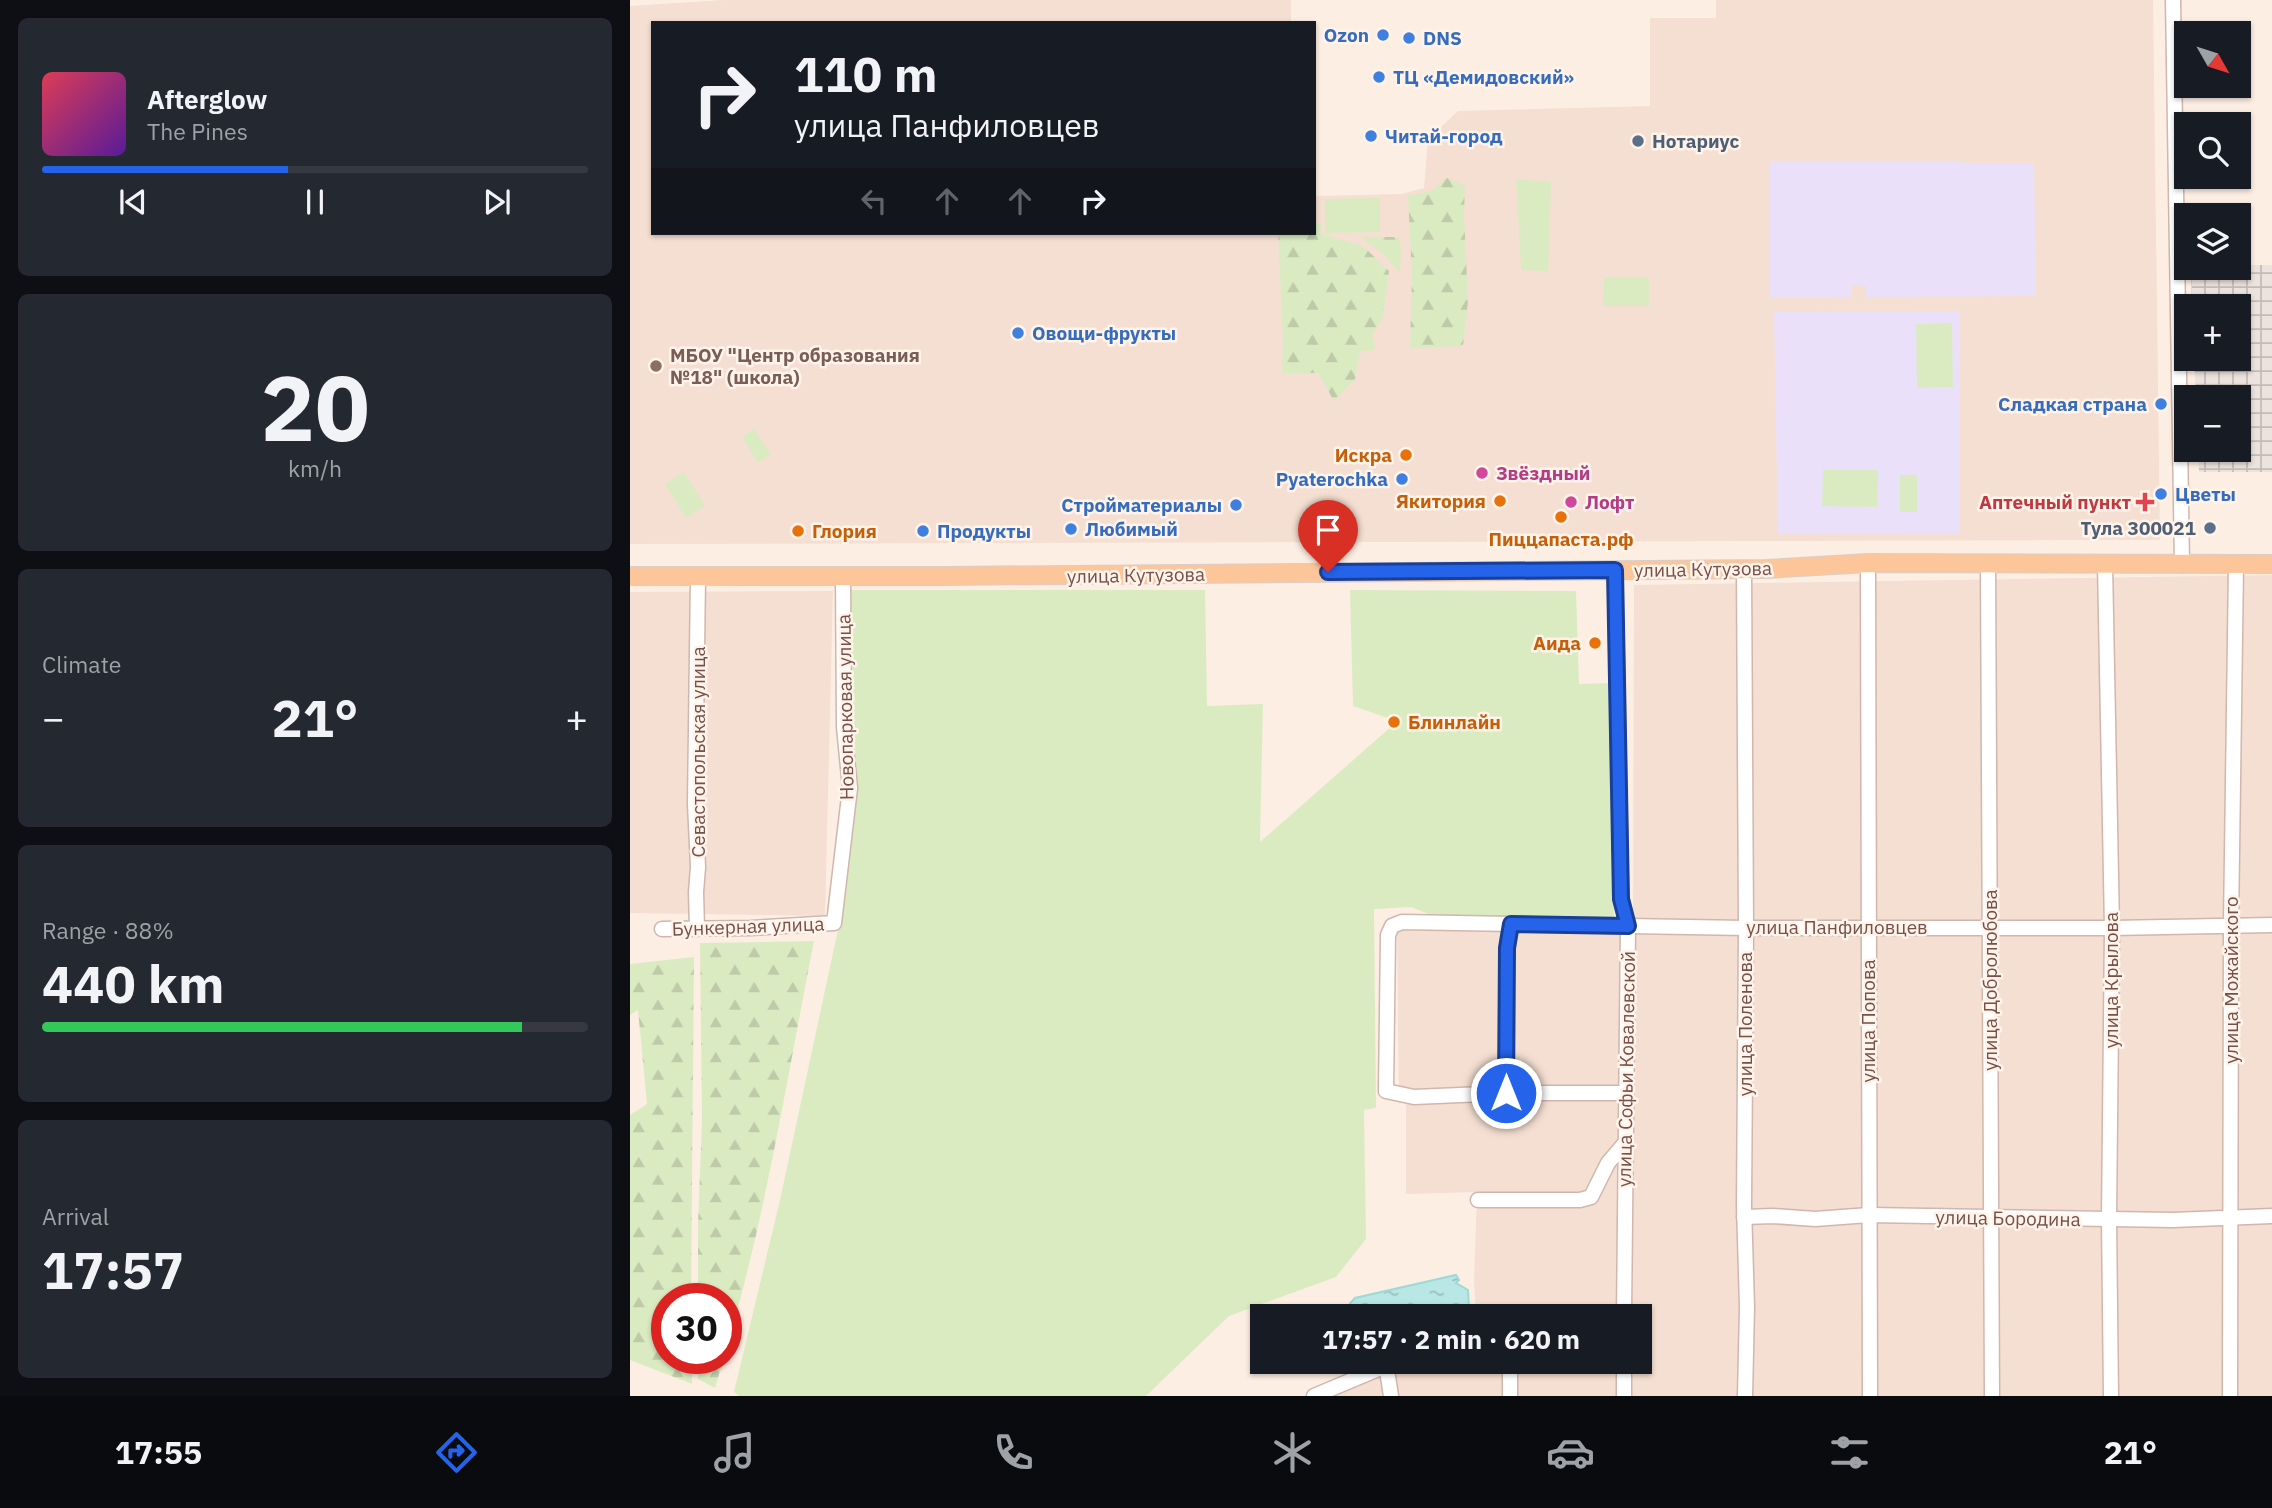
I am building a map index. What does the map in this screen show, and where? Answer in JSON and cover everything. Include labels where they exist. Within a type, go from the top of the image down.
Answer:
[{"type":"main road","name":"улица Кутузова","points":[[630,576],[1767,569],[1868,563],[2272,564]]},
{"type":"street","points":[[2173,0],[2182,565]]},
{"type":"street","name":"улица Попова","points":[[1868,563],[1870,1396]]},
{"type":"street","name":"улица Добролюбова","points":[[1988,563],[1992,1396]]},
{"type":"street","name":"улица Крылова","points":[[2105,564],[2112,928],[2109,1219],[2111,1396]]},
{"type":"street","name":"улица Можайского","points":[[2230,1396],[2231,926],[2236,565]]},
{"type":"street","name":"улица Поленова","points":[[1744,568],[1745,1396]]},
{"type":"street","name":"улица Софьи Ковалевской","points":[[1615,570],[1621,899],[1628,926],[1624,1304]]},
{"type":"street","name":"Новопарковая улица","points":[[834,923],[850,788],[844,727],[843,575]]},
{"type":"street","name":"Севастопольская улица","points":[[697,929],[695,804],[698,576]]},
{"type":"street","name":"улица Панфиловцев","points":[[1506,1093],[1414,1097],[1386,1091],[1388,934],[1392,926],[1402,922],[1746,928],[2272,925]]},
{"type":"street","name":"Бункерная улица","points":[[662,929],[834,923]]},
{"type":"street","points":[[1511,924],[1507,948],[1506,1093],[1626,1093]]},
{"type":"street","points":[[1478,1200],[1580,1200],[1591,1197],[1608,1163],[1625,1143]]},
{"type":"street","name":"улица Бородина","points":[[1744,1217],[1815,1219],[1869,1215],[2173,1220],[2272,1216]]},
{"type":"street","points":[[1314,1396],[1365,1374]]},
{"type":"street","points":[[1390,1374],[1391,1396]]},
{"type":"street","points":[[1510,1374],[1510,1396]]},
{"type":"street","points":[[1623,1374],[1624,1396]]},
{"type":"shaded area","points":[[723,0],[1291,0],[1291,21],[651,21],[651,235],[1316,235],[1316,196],[1402,194],[1424,188],[1428,139],[1458,111],[1650,106],[1650,18],[1716,18],[1716,0],[2153,0],[2160,540],[630,544],[630,6]]},
{"type":"shaded area","points":[[1770,161],[1958,161],[2034,164],[2036,296],[1866,297],[1866,285],[1852,285],[1851,297],[1770,298]]},
{"type":"shaded area","points":[[2251,265],[2272,265],[2272,472],[2199,472],[2199,462],[2251,462],[2251,385],[2195,385],[2195,371],[2251,371],[2251,294],[2192,294],[2191,280],[2251,280]]},
{"type":"shaded area","points":[[1960,311],[1960,533],[1778,534],[1774,312]]},
{"type":"shaded area","points":[[2272,575],[2272,1396],[1322,1396],[1378,1374],[1652,1374],[1652,1304],[1475,1304],[1477,1192],[1406,1194],[1406,1103],[1399,1103],[1397,932],[1401,928],[1633,930],[1634,585]]},
{"type":"shaded area","points":[[833,591],[825,916],[630,913],[630,592]]},
{"type":"green space","points":[[1447,178],[1465,185],[1468,301],[1463,346],[1410,348],[1412,275],[1408,196],[1431,191]]},
{"type":"green space","points":[[1516,179],[1551,182],[1548,271],[1521,270]]},
{"type":"green space","points":[[1380,198],[1380,232],[1325,233],[1325,199]]},
{"type":"green space","points":[[1316,223],[1321,223],[1321,234],[1363,246],[1389,271],[1383,317],[1372,335],[1376,350],[1360,351],[1355,379],[1334,401],[1318,373],[1282,373],[1278,235],[1316,235]]},
{"type":"green space","points":[[1360,237],[1399,237],[1400,273],[1382,253]]},
{"type":"green space","points":[[1604,278],[1649,278],[1649,306],[1603,306]]},
{"type":"green space","points":[[1952,323],[1953,387],[1917,388],[1916,324]]},
{"type":"green space","points":[[754,429],[771,454],[758,463],[742,437]]},
{"type":"green space","points":[[1823,470],[1878,470],[1877,507],[1822,506]]},
{"type":"green space","points":[[684,472],[705,506],[686,518],[665,484]]},
{"type":"green space","points":[[1900,475],[1917,475],[1917,512],[1900,512]]},
{"type":"green space","points":[[850,590],[1205,590],[1207,706],[1263,704],[1260,842],[1393,725],[1391,719],[1353,706],[1350,590],[1576,591],[1579,684],[1609,683],[1614,920],[1436,917],[1411,907],[1374,909],[1376,1108],[1364,1110],[1366,1239],[1336,1277],[1262,1304],[1250,1304],[1250,1308],[1229,1316],[1146,1396],[739,1396],[734,1392],[738,1374],[742,1374],[742,1359],[780,1200],[839,925],[849,730]]},
{"type":"green space","points":[[814,941],[764,1198],[742,1292],[742,1283],[698,1283],[702,1119],[700,943]]},
{"type":"green space","points":[[694,957],[691,1283],[651,1283],[651,1368],[630,1360],[630,1115],[647,1104],[638,1010],[630,1015],[630,964]]},
{"type":"green space","points":[[666,1374],[692,1374],[692,1384]]},
{"type":"green space","points":[[698,1374],[719,1374],[715,1388],[698,1379]]},
{"type":"water","points":[[1456,1275],[1459,1280],[1456,1283],[1468,1290],[1469,1304],[1350,1304],[1355,1298]]},
{"type":"place","name":"Ozon","points":[[1383,35]]},
{"type":"place","name":"DNS","points":[[1409,38]]},
{"type":"place","name":"ТЦ «Демидовский»","points":[[1379,77]]},
{"type":"place","name":"Читай-город","points":[[1371,136]]},
{"type":"place","name":"Нотариус","points":[[1638,141]]},
{"type":"place","name":"Овощи-фрукты","points":[[1018,333]]},
{"type":"place","name":"МБОУ \"Центр образования №18\" (школа)","points":[[656,366]]},
{"type":"place","name":"Сладкая страна","points":[[2161,404]]},
{"type":"place","name":"Искра","points":[[1406,455]]},
{"type":"place","name":"Звёздный","points":[[1482,473]]},
{"type":"place","name":"Pyaterochka","points":[[1402,479]]},
{"type":"place","name":"Цветы","points":[[2161,494]]},
{"type":"place","name":"Якитория","points":[[1500,501]]},
{"type":"place","name":"Лофт","points":[[1571,502]]},
{"type":"place","name":"Аптечный пункт","points":[[2145,502]]},
{"type":"place","name":"Стройматериалы","points":[[1236,505]]},
{"type":"place","name":"Пиццапаста.рф","points":[[1561,517]]},
{"type":"place","name":"Тула 300021","points":[[2210,528]]},
{"type":"place","name":"Любимый","points":[[1071,529]]},
{"type":"place","name":"Глория","points":[[798,531]]},
{"type":"place","name":"Продукты","points":[[923,531]]},
{"type":"place","name":"Аида","points":[[1595,643]]},
{"type":"place","name":"Блинлайн","points":[[1394,722]]},
{"type":"route","points":[[1328,572],[1615,570],[1621,899],[1628,926],[1511,924],[1507,948],[1506,1093]]}]
